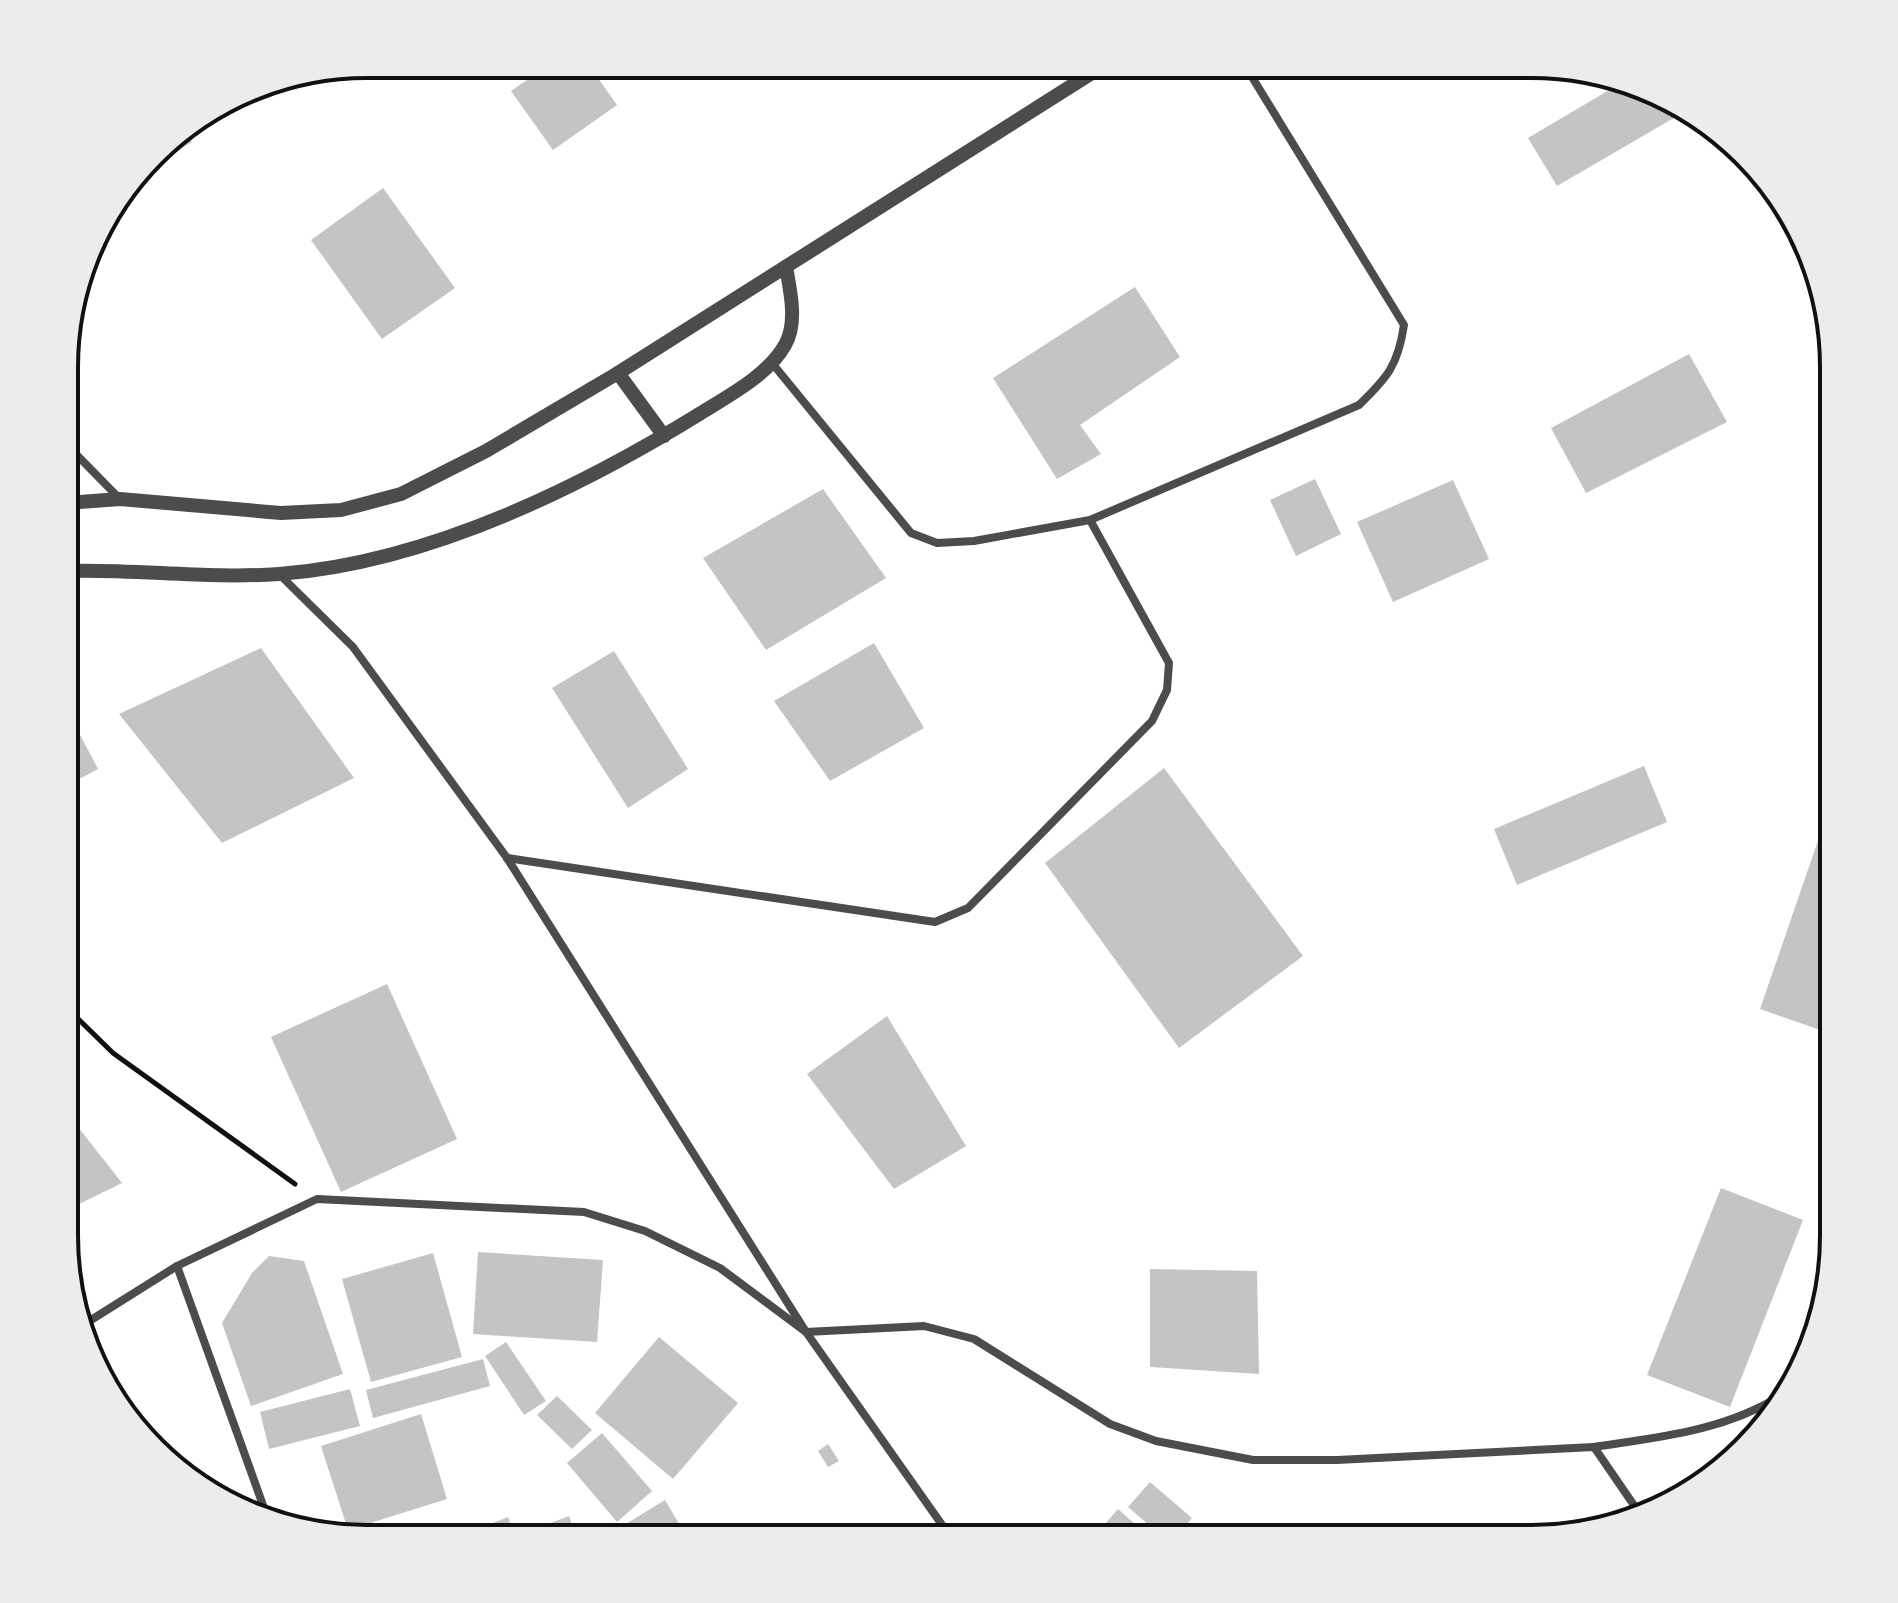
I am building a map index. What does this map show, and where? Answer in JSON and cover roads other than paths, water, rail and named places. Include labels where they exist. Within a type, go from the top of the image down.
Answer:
[{"type":"street","points":[[78,502],[120,499],[281,513],[341,510],[401,494],[472,459],[618,373],[1084,78]]},
{"type":"street","points":[[772,363],[911,533],[937,543],[974,541],[1090,520],[1359,405],[1387,378],[1400,354],[1404,325],[1253,78]]},
{"type":"street","points":[[78,571],[279,574],[388,555],[480,525],[606,468],[664,436],[729,396],[772,363],[787,342],[791,320],[786,267]]},
{"type":"street","points":[[618,373],[664,436]]},
{"type":"street","points":[[78,456],[120,499]]},
{"type":"street","points":[[507,858],[935,922],[968,908],[1152,721],[1167,690],[1169,663],[1090,520]]},
{"type":"street","points":[[279,574],[353,647],[507,858],[806,1332],[942,1525]]},
{"type":"street","points":[[91,1320],[177,1266],[317,1199],[584,1212],[645,1231],[720,1268],[806,1332],[924,1326],[974,1339],[1110,1424],[1156,1441],[1253,1460],[1337,1460],[1594,1447],[1721,1425],[1764,1406]]},
{"type":"street","points":[[177,1266],[263,1506]]},
{"type":"street","points":[[1594,1447],[1634,1506]]}]
